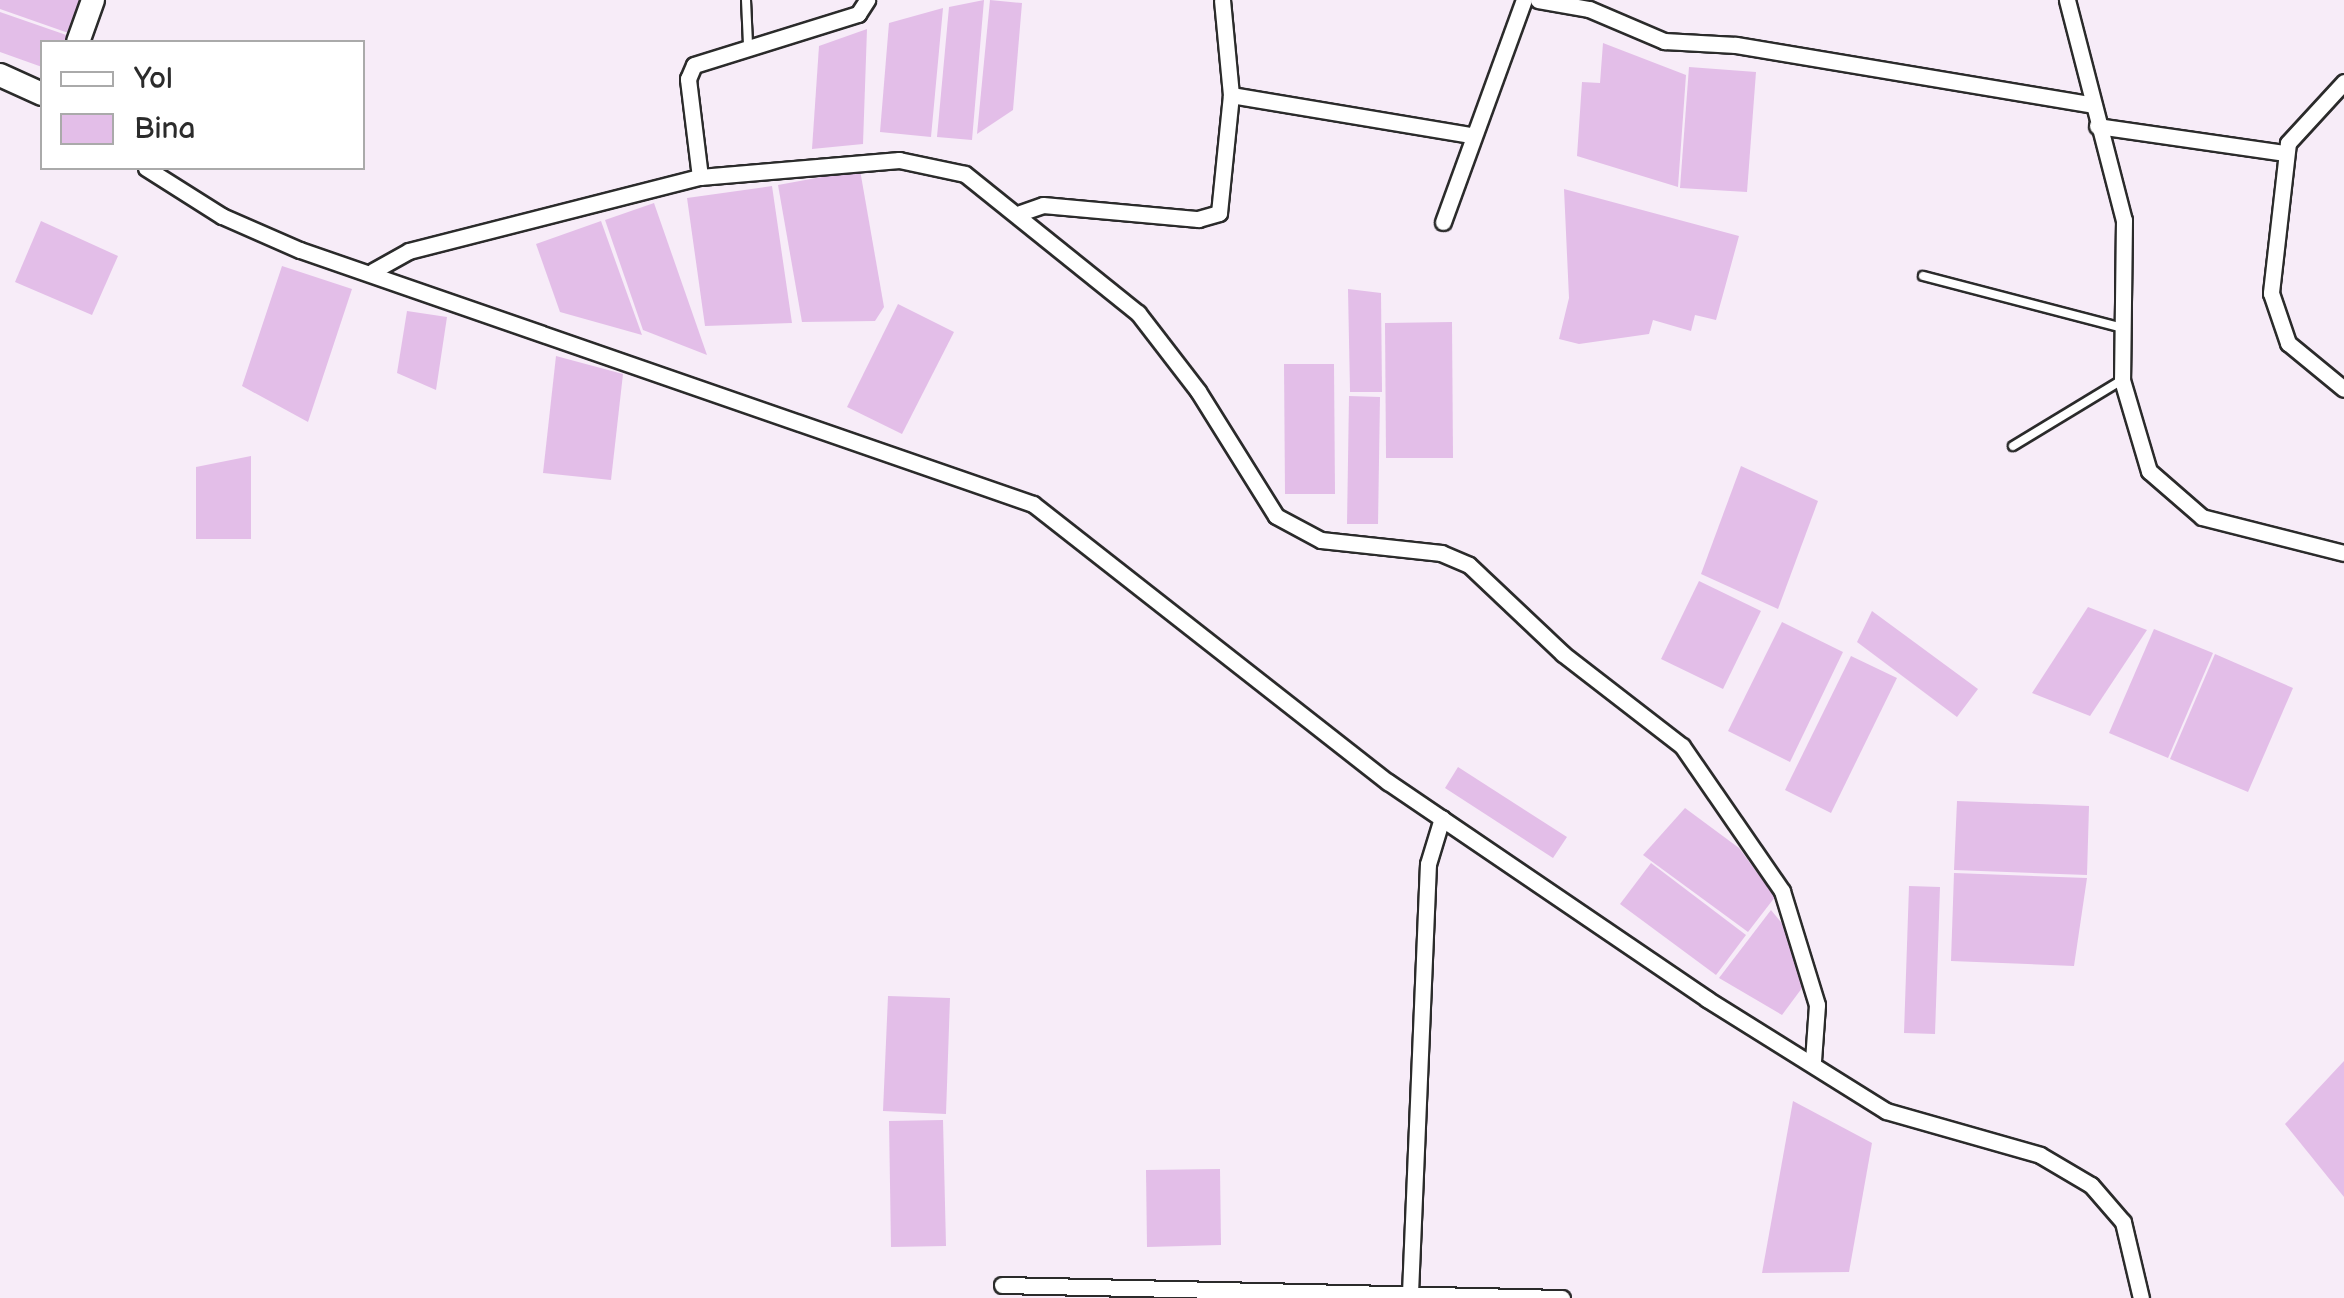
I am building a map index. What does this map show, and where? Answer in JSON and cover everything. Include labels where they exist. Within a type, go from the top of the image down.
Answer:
[{"type":"street","points":[[79,40],[93,0]]},
{"type":"street","points":[[700,177],[690,72],[706,56],[858,14],[867,0]]},
{"type":"street","points":[[1020,213],[1043,206],[1214,217],[1224,202],[1231,95],[1222,0]]},
{"type":"street","points":[[1444,222],[1470,135],[1524,0]]},
{"type":"street","points":[[1538,0],[1590,9],[1664,41],[1736,45],[2090,104]]},
{"type":"street","points":[[2066,0],[2128,243],[2122,380],[2149,471],[2180,504],[2344,553]]},
{"type":"street","points":[[0,75],[40,93]]},
{"type":"street","points":[[2344,82],[2294,132],[2285,153],[2272,312],[2288,343],[2344,388]]},
{"type":"street","points":[[1231,95],[1470,135]]},
{"type":"street","points":[[2097,126],[2285,153]]},
{"type":"street","points":[[373,271],[408,251],[700,177],[803,164],[936,164],[1020,213],[1103,278],[1160,340],[1276,516],[1321,540],[1441,553],[1469,565],[1563,654],[1682,746],[1782,892],[1817,1005],[1814,1061]]},
{"type":"street","points":[[149,170],[262,235],[1033,504],[1442,818],[1706,999],[1814,1061],[1886,1111],[2040,1155],[2092,1184],[2124,1222],[2141,1298]]},
{"type":"street","points":[[1410,1294],[1428,864],[1442,818]]},
{"type":"street","points":[[1002,1285],[1562,1298]]},
{"type":"lane","points":[[746,0],[748,44]]},
{"type":"lane","points":[[1923,276],[2122,328]]},
{"type":"lane","points":[[2013,446],[2122,380]]},
{"type":"building","points":[[0,0],[89,0],[77,36],[0,9]]},
{"type":"building","points":[[984,0],[972,140],[937,137],[949,7]]},
{"type":"building","points":[[990,0],[1022,3],[1013,110],[977,134]]},
{"type":"building","points":[[943,8],[931,137],[880,132],[889,23]]},
{"type":"building","points":[[0,12],[72,37],[40,40],[40,66],[0,52]]},
{"type":"building","points":[[867,29],[863,144],[812,149],[819,46]]},
{"type":"building","points":[[1603,43],[1686,75],[1678,187],[1577,156],[1582,82],[1600,83]]},
{"type":"building","points":[[1689,67],[1756,72],[1747,192],[1680,188]]},
{"type":"building","points":[[860,170],[884,307],[875,321],[802,322],[778,185]]},
{"type":"building","points":[[772,186],[792,323],[705,326],[687,198]]},
{"type":"building","points":[[1564,189],[1739,236],[1716,320],[1695,315],[1691,331],[1653,320],[1649,334],[1579,344],[1559,339],[1569,298]]},
{"type":"building","points":[[654,203],[707,355],[643,330],[605,220]]},
{"type":"building","points":[[41,221],[118,256],[92,315],[15,282]]},
{"type":"building","points":[[601,221],[642,335],[560,312],[536,244]]},
{"type":"building","points":[[282,266],[352,289],[308,422],[242,386]]},
{"type":"building","points":[[1348,289],[1381,293],[1382,392],[1350,392]]},
{"type":"building","points":[[898,304],[954,332],[902,434],[847,407]]},
{"type":"building","points":[[407,311],[447,317],[436,390],[397,373]]},
{"type":"building","points":[[1452,322],[1453,458],[1386,458],[1385,323]]},
{"type":"building","points":[[556,356],[623,374],[611,480],[543,473]]},
{"type":"building","points":[[1284,364],[1334,364],[1335,494],[1285,494]]},
{"type":"building","points":[[1349,396],[1380,397],[1378,524],[1347,524]]},
{"type":"building","points":[[251,456],[251,539],[196,539],[196,467]]},
{"type":"building","points":[[1741,466],[1818,501],[1778,609],[1701,574]]},
{"type":"building","points":[[1699,581],[1761,611],[1723,689],[1661,659]]},
{"type":"building","points":[[2088,607],[2147,630],[2090,716],[2032,693]]},
{"type":"building","points":[[1872,611],[1978,689],[1957,717],[1857,642]]},
{"type":"building","points":[[1782,622],[1843,652],[1790,762],[1728,731]]},
{"type":"building","points":[[2154,629],[2213,653],[2168,758],[2109,733]]},
{"type":"building","points":[[2215,654],[2293,688],[2248,792],[2170,759]]},
{"type":"building","points":[[1851,656],[1897,678],[1831,813],[1785,790]]},
{"type":"building","points":[[1458,767],[1567,837],[1553,858],[1445,788]]},
{"type":"building","points":[[1957,801],[2089,806],[2087,875],[1954,870]]},
{"type":"building","points":[[1685,808],[1739,848],[1775,897],[1748,932],[1643,855]]},
{"type":"building","points":[[1651,863],[1746,935],[1716,975],[1620,904]]},
{"type":"building","points":[[1954,873],[2087,878],[2074,966],[1951,961]]},
{"type":"building","points":[[1909,886],[1940,887],[1935,1034],[1904,1033]]},
{"type":"building","points":[[1771,910],[1794,938],[1805,984],[1782,1015],[1719,978]]},
{"type":"building","points":[[888,996],[950,998],[946,1114],[883,1111]]},
{"type":"building","points":[[2344,1061],[2344,1197],[2285,1124]]},
{"type":"building","points":[[1793,1101],[1872,1143],[1849,1272],[1762,1273]]},
{"type":"building","points":[[943,1120],[946,1246],[891,1247],[889,1121]]},
{"type":"building","points":[[1220,1169],[1221,1245],[1147,1247],[1146,1170]]}]
